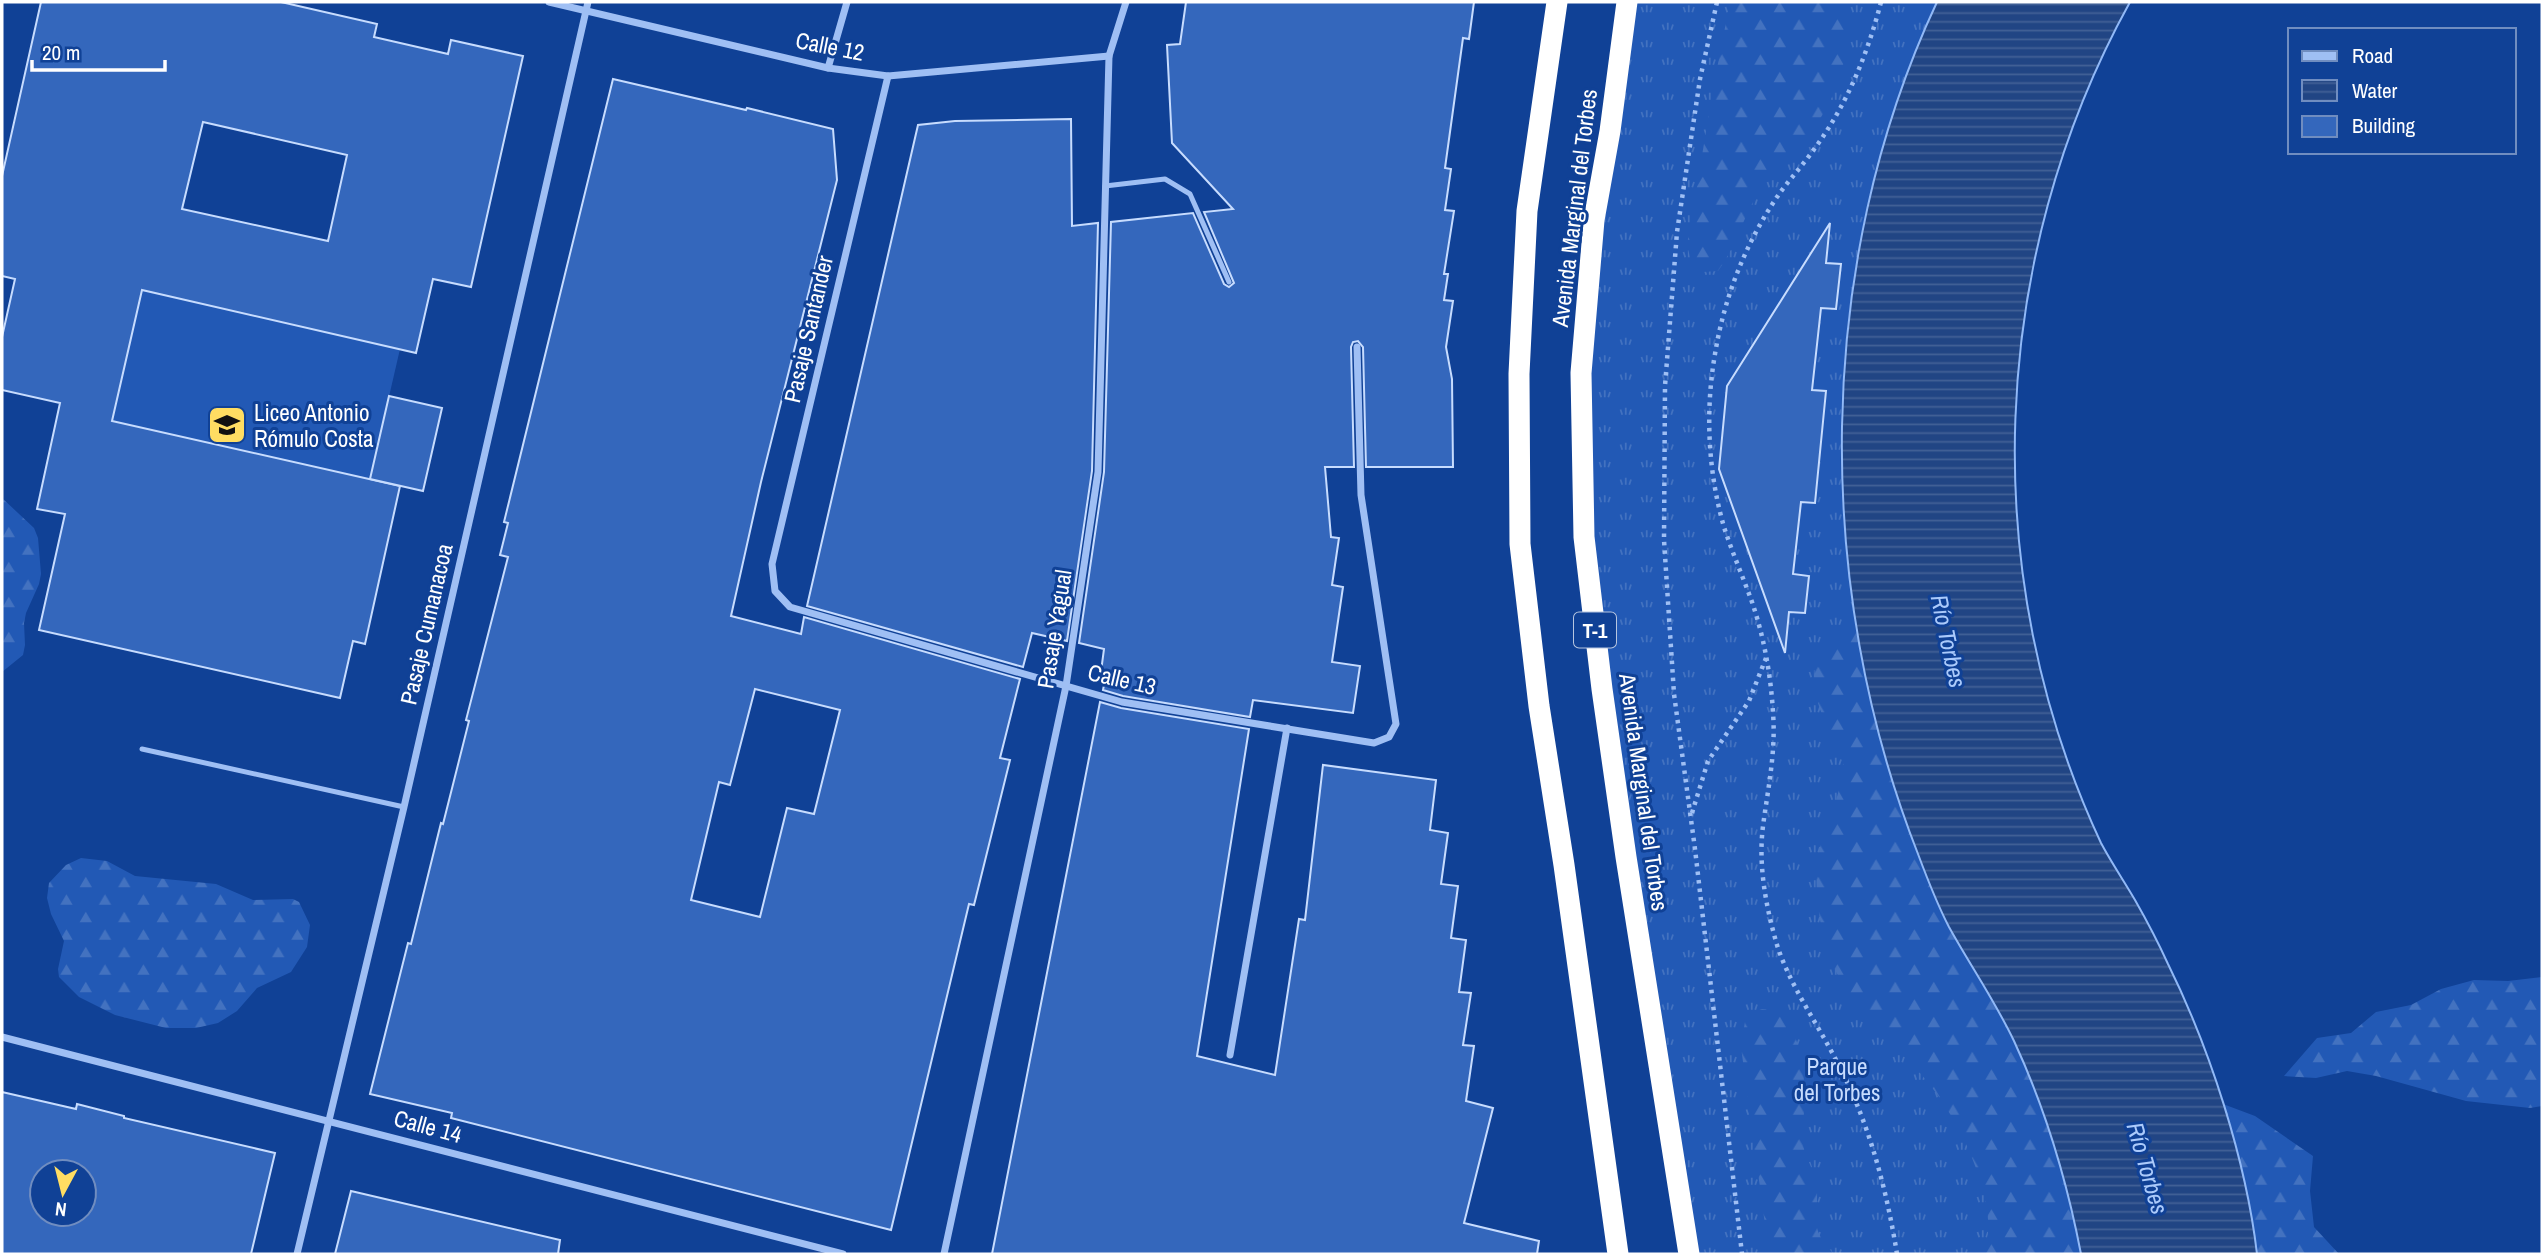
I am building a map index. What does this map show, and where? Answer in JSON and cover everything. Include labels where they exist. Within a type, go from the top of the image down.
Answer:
[{"type":"highway","name":"Avenida Marginal del Torbes","points":[[1557,2],[1527,211],[1519,374],[1520,544],[1539,706],[1618,1254]]},
{"type":"highway","name":"Avenida Marginal del Torbes","points":[[1628,2],[1594,220],[1581,373],[1584,537],[1624,844],[1689,1254]]},
{"type":"street","name":"Calle 12","points":[[549,2],[828,68],[888,76],[1109,56]]},
{"type":"street","name":"Pasaje Cumanacoa","points":[[297,1254],[404,807],[588,2]]},
{"type":"street","points":[[828,68],[847,2]]},
{"type":"street","name":"Pasaje Yagual","points":[[944,1254],[1066,686],[1098,472],[1109,56],[1126,2]]},
{"type":"street","name":"Pasaje Santander","points":[[775,591],[772,564],[888,76]]},
{"type":"street","name":"Calle 13","points":[[775,591],[790,607],[1122,702],[1374,743],[1389,737],[1396,724],[1361,495],[1357,347]]},
{"type":"street","points":[[1230,1055],[1287,728]]},
{"type":"street","name":"Calle 14","points":[[2,1037],[843,1254]]},
{"type":"lane","points":[[1105,186],[1166,179],[1190,194],[1229,282]]},
{"type":"lane","points":[[142,748],[404,807]]},
{"type":"path","points":[[1717,2],[1700,79],[1677,232],[1665,386],[1664,540],[1674,694],[1742,1254]]},
{"type":"path","points":[[1881,2],[1865,57],[1841,108],[1810,155],[1775,199],[1747,249],[1727,301],[1714,356],[1710,393],[1710,441],[1717,496],[1732,551],[1752,603],[1771,685],[1774,741],[1762,847],[1768,909],[1786,968],[1836,1060],[1865,1124],[1882,1178],[1897,1254]]},
{"type":"path","points":[[1690,817],[1708,761],[1749,701],[1766,657]]},
{"type":"green space","name":"Parque del Torbes","points":[[1627,2],[1937,2],[1892,115],[1875,174],[1851,295],[1841,417],[1841,477],[1849,574],[1856,631],[2081,1254],[1689,1254],[1602,689],[1581,373]]},
{"type":"green space","points":[[1730,2],[1845,2],[1847,37],[1842,71],[1820,118],[1805,140],[1769,178],[1757,195],[1718,271],[1703,272],[1691,261],[1687,245]]},
{"type":"green space","points":[[142,290],[400,349],[370,479],[112,421]]},
{"type":"green space","points":[[2,498],[34,528],[38,538],[41,574],[26,613],[23,655],[2,672]]},
{"type":"green space","points":[[1856,631],[1882,743],[1917,852],[1947,923],[1995,1005],[2035,1090],[2062,1171],[2081,1254],[1983,1254],[1988,1229],[1986,1203],[1973,1159],[1960,1131],[1926,1080],[1847,991],[1829,955],[1819,913],[1817,868],[1822,841],[1839,790],[1843,759],[1839,742],[1818,702],[1815,665],[1820,650],[1827,642],[1841,634]]},
{"type":"green space","points":[[81,858],[107,861],[135,876],[216,884],[253,900],[293,899],[299,902],[310,925],[307,947],[291,972],[257,988],[237,1011],[218,1023],[196,1028],[166,1028],[115,1015],[79,997],[59,977],[64,941],[51,914],[47,898],[49,883],[66,865]]},
{"type":"green space","points":[[2542,977],[2542,1106],[2530,1108],[2466,1101],[2376,1076],[2347,1071],[2316,1078],[2284,1076],[2317,1038],[2351,1033],[2376,1012],[2411,1005],[2441,989],[2474,980],[2508,981]]},
{"type":"green space","points":[[1762,1009],[1780,1011],[1799,1048],[1804,1084],[1803,1145],[1817,1184],[1816,1224],[1821,1238],[1834,1254],[1769,1254],[1741,1047],[1746,1015]]},
{"type":"green space","points":[[2223,1104],[2255,1116],[2313,1156],[2310,1191],[2314,1227],[2339,1254],[2257,1254],[2242,1175]]},
{"type":"water","name":"Río Torbes","points":[[1937,2],[2130,2],[2083,101],[2048,204],[2025,311],[2015,419],[2018,527],[2033,635],[2061,741],[2101,843],[2152,932],[2183,997],[2212,1068],[2235,1143],[2257,1254],[2081,1254],[2062,1173],[2036,1093],[2007,1026],[1940,909],[1918,854],[1884,751],[1859,645],[1845,536],[1842,426],[1849,316],[1867,208],[1897,103]]},
{"type":"building","points":[[41,2],[281,2],[377,24],[374,37],[448,54],[451,40],[523,56],[471,287],[433,279],[416,353],[142,290],[112,421],[400,486],[365,644],[353,641],[340,698],[39,630],[65,514],[37,509],[60,403],[2,390],[2,337],[15,279],[2,276],[2,176]],"holes":[[[203,122],[347,155],[328,241],[182,209]]]},
{"type":"building","points":[[1186,2],[1474,2],[1469,39],[1463,38],[1445,168],[1451,169],[1445,210],[1454,211],[1444,274],[1448,274],[1444,300],[1453,301],[1446,347],[1452,379],[1453,467],[1366,467],[1363,347],[1358,341],[1353,342],[1351,347],[1354,467],[1325,467],[1331,537],[1339,538],[1332,585],[1343,587],[1332,662],[1360,666],[1353,713],[1253,700],[1250,717],[1123,696],[1103,690],[1105,680],[1100,679],[1104,649],[1079,643],[1104,472],[1111,222],[1193,213],[1224,284],[1229,287],[1234,283],[1204,212],[1233,209],[1172,143],[1167,45],[1180,44]]},
{"type":"building","points":[[613,79],[833,129],[837,180],[761,482],[731,616],[801,634],[804,617],[1020,679],[1000,758],[1010,760],[974,905],[969,904],[891,1230],[451,1118],[452,1113],[370,1094],[408,943],[411,944],[441,823],[443,824],[469,721],[466,720],[508,557],[500,555],[508,523],[504,522]],"holes":[[[755,689],[840,710],[814,814],[787,808],[760,917],[691,900],[719,782],[730,785]]]},
{"type":"building","points":[[1071,119],[1072,226],[1098,223],[1092,471],[1067,641],[1032,633],[1023,667],[807,606],[918,125],[955,121]]},
{"type":"building","points":[[1830,223],[1826,263],[1841,264],[1836,309],[1821,308],[1812,390],[1826,391],[1815,503],[1801,502],[1793,574],[1809,576],[1805,613],[1789,612],[1785,653],[1719,469],[1727,386]]},
{"type":"building","points":[[389,396],[442,408],[423,491],[370,479]]},
{"type":"building","points":[[1100,702],[1121,708],[1249,729],[1197,1056],[1275,1075],[1299,919],[1305,920],[1323,765],[1436,780],[1430,830],[1448,833],[1441,884],[1458,886],[1451,938],[1466,940],[1459,992],[1471,993],[1463,1045],[1474,1046],[1466,1101],[1493,1108],[1464,1223],[1539,1241],[1537,1254],[992,1254]]},
{"type":"building","points":[[2,1092],[76,1109],[77,1104],[124,1118],[275,1153],[251,1254],[2,1254]]},
{"type":"building","points":[[351,1191],[560,1240],[558,1254],[335,1254]]},
{"type":"place","name":"Liceo Antonio Rómulo Costa","points":[[227,425]]}]
